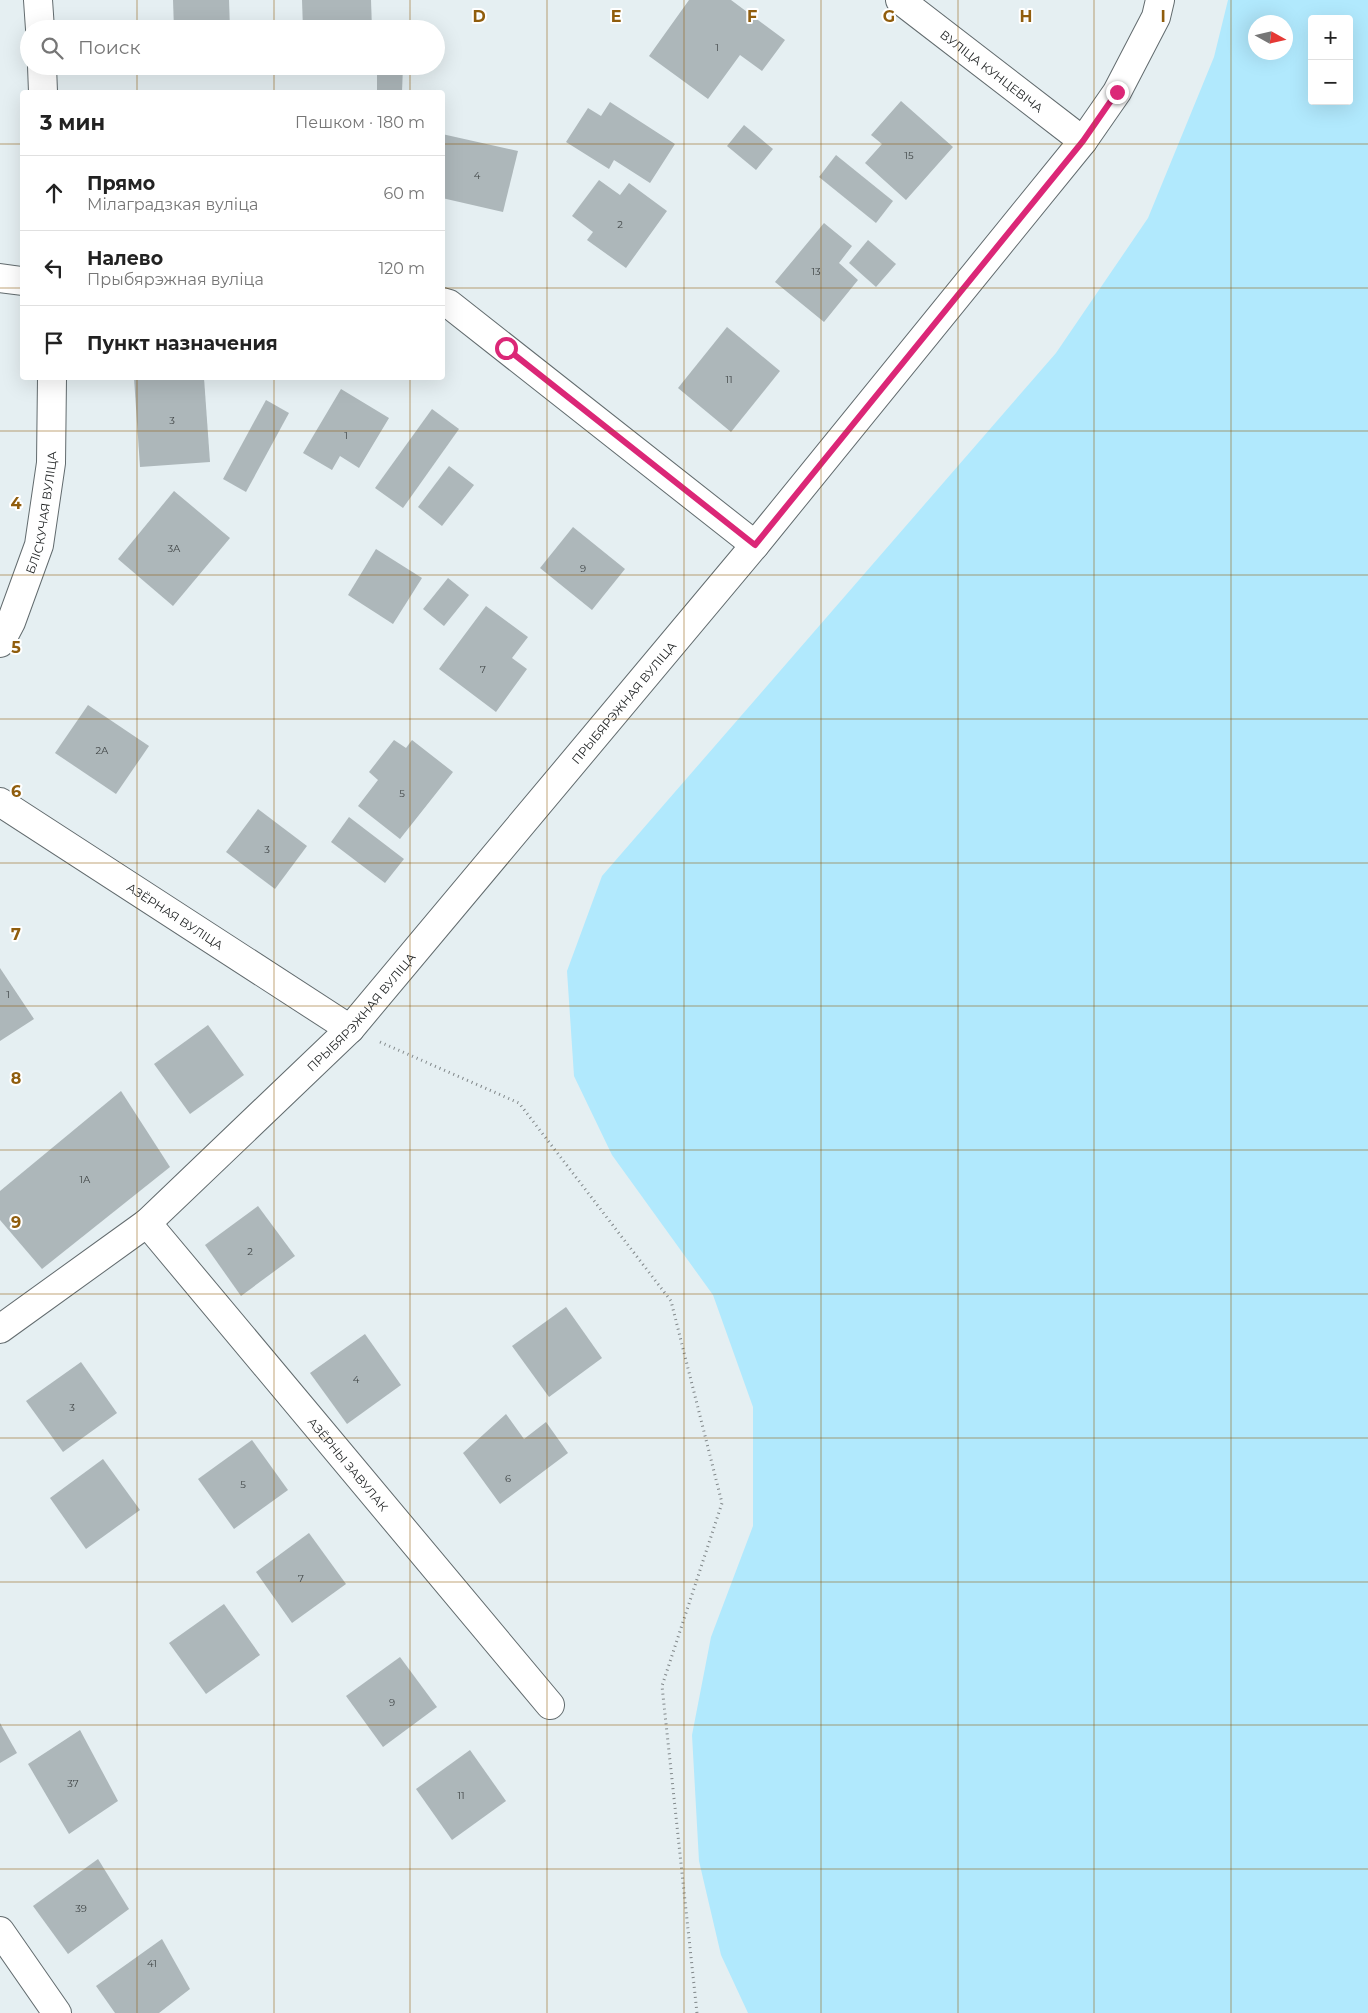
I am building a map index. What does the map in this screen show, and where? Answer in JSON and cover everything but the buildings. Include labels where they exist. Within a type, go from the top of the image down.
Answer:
[{"type":"street","points":[[38,0],[39,20]]},
{"type":"street","name":"ВУЛІЦА КУНЦЕВІЧА","points":[[900,0],[1083,141]]},
{"type":"street","name":"ПРЫБЯРЭЖНАЯ ВУЛІЦА","points":[[0,1329],[147,1223],[350,1029],[755,545],[1083,141],[1117,92],[1156,17],[1160,0]]},
{"type":"street","points":[[42,75],[43,90]]},
{"type":"street","points":[[0,278],[20,281]]},
{"type":"street","points":[[445,303],[506,348],[755,545]]},
{"type":"street","name":"БЛІСКУЧАЯ ВУЛІЦА","points":[[0,643],[11,622],[38,545],[51,463],[52,380]]},
{"type":"street","name":"АЗЁРНАЯ ВУЛІЦА","points":[[0,802],[350,1029]]},
{"type":"street","name":"АЗЁРНЫ ЗАВУЛАК","points":[[147,1223],[550,1705]]},
{"type":"street","points":[[0,1931],[57,2013]]},
{"type":"path","points":[[350,1029],[520,1102],[671,1301],[722,1503],[662,1686],[697,2013]]},
{"type":"shaded area","points":[[1228,0],[1368,0],[1368,2013],[748,2013],[721,1955],[699,1861],[692,1735],[711,1637],[753,1526],[753,1407],[713,1295],[612,1155],[574,1076],[567,971],[602,876],[1056,353],[1148,218],[1214,57]]},
{"type":"route","points":[[506,348],[755,545],[1083,141],[1117,92]]}]
